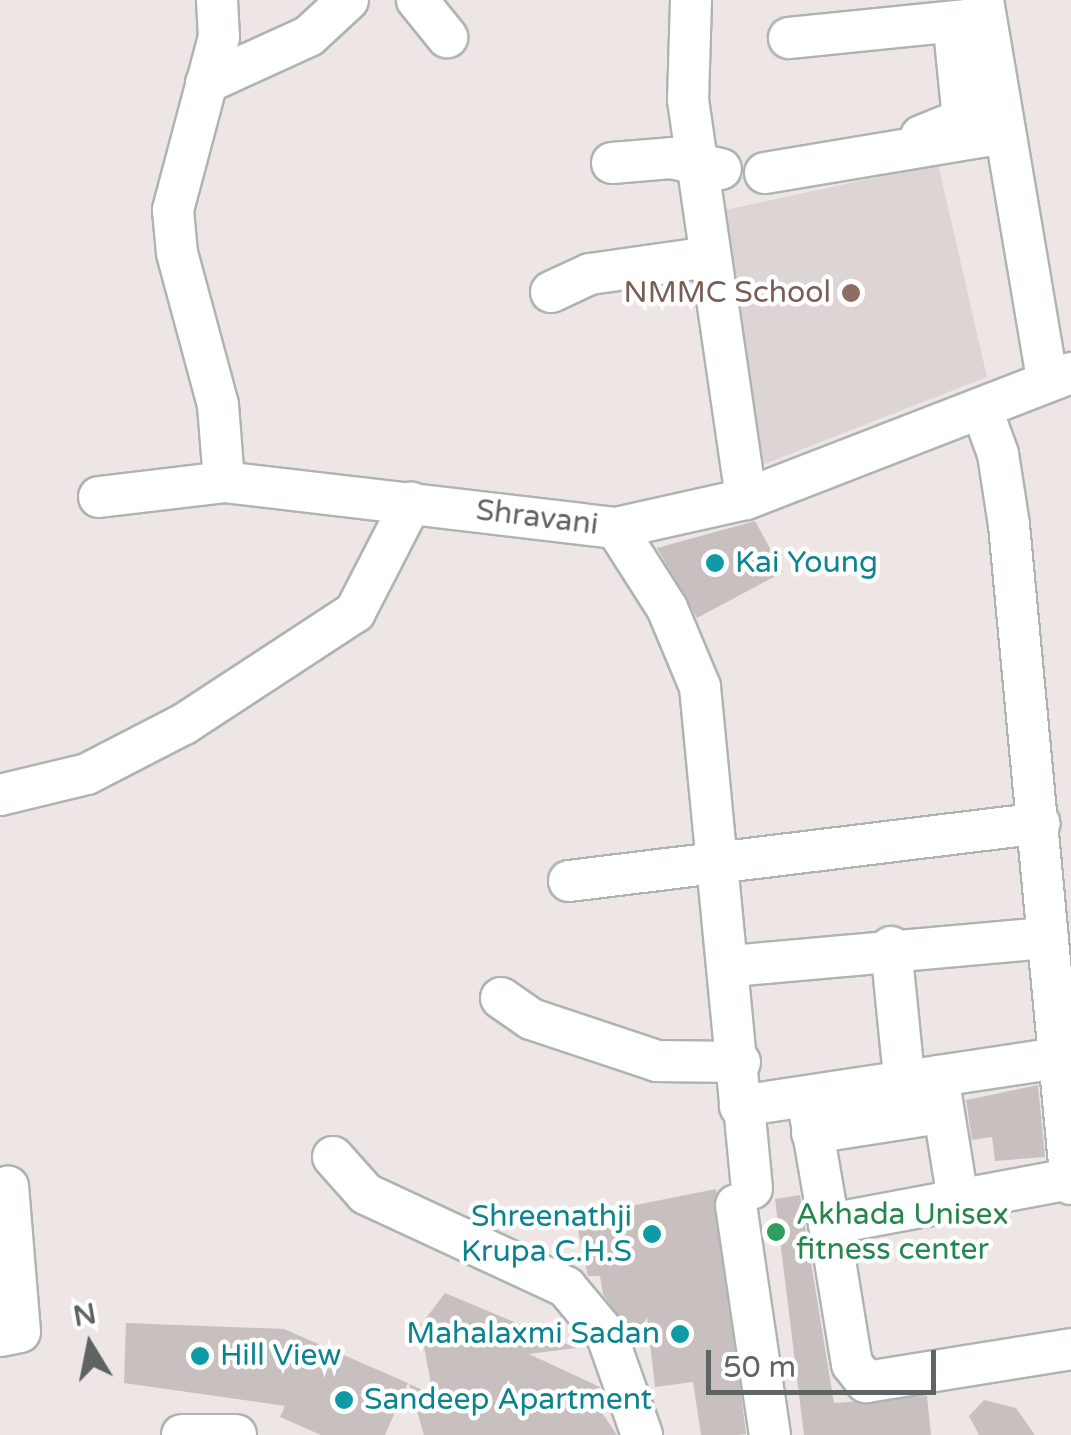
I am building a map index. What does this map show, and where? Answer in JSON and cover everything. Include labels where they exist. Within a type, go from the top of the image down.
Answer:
[{"type":"street","points":[[217,0],[220,37],[174,210],[176,253],[218,404],[224,482]]},
{"type":"street","points":[[206,83],[310,36],[348,0]]},
{"type":"street","points":[[416,0],[447,36]]},
{"type":"street","points":[[691,0],[688,100],[710,168],[710,257],[746,500]]},
{"type":"street","points":[[789,38],[975,19]]},
{"type":"street","points":[[960,133],[975,19]]},
{"type":"street","points":[[975,19],[1059,377]]},
{"type":"street","points":[[765,172],[907,150],[960,133],[1003,133]]},
{"type":"street","points":[[612,162],[671,158],[710,168]]},
{"type":"street","points":[[550,292],[590,274],[710,257]]},
{"type":"street","name":"Shravani","points":[[99,497],[224,482],[616,528],[746,500],[1059,377]]},
{"type":"street","points":[[828,1224],[1071,1182],[1065,1057],[1048,938],[1009,525],[998,454],[982,410]]},
{"type":"street","points":[[0,795],[87,774],[184,724],[354,612],[411,502]]},
{"type":"street","points":[[616,528],[667,608],[700,688],[714,862],[732,966],[744,1106],[744,1197],[770,1435]]},
{"type":"street","points":[[569,881],[1038,823]]},
{"type":"street","points":[[892,960],[1048,938]]},
{"type":"street","points":[[732,966],[892,960],[969,964]]},
{"type":"street","points":[[892,960],[902,1058]]},
{"type":"street","points":[[501,998],[531,1019],[657,1061],[740,1062]]},
{"type":"street","points":[[744,1106],[807,1109],[936,1095],[1065,1057]]},
{"type":"street","points":[[936,1095],[958,1200]]},
{"type":"street","points":[[807,1109],[814,1174]]},
{"type":"street","points":[[807,1109],[852,1364],[866,1382],[1071,1349]]},
{"type":"street","points":[[333,1157],[366,1194],[566,1287],[607,1336],[642,1435]]},
{"type":"street","points":[[0,1336],[20,1332],[8,1186]]},
{"type":"street","points":[[182,1435],[236,1435]]},
{"type":"shaded area","name":"NMMC School","points":[[938,164],[987,377],[754,468],[725,210]]},
{"type":"building","name":"Kai Young","points":[[755,521],[783,572],[697,618],[657,548]]},
{"type":"building","points":[[1038,1085],[1045,1157],[995,1161],[992,1137],[972,1140],[966,1100]]},
{"type":"building","points":[[716,1189],[746,1434],[738,1435],[701,1435],[693,1382],[655,1387],[647,1317],[634,1341],[603,1294],[600,1276],[588,1276],[575,1217]]},
{"type":"building","points":[[800,1195],[834,1403],[927,1396],[931,1435],[804,1435],[775,1199]]},
{"type":"building","points":[[445,1293],[576,1348],[529,1354],[600,1387],[595,1402],[617,1435],[424,1435],[409,1384],[433,1394],[420,1326]]},
{"type":"building","points":[[126,1323],[284,1329],[408,1383],[385,1435],[321,1435],[280,1417],[285,1406],[124,1383]]},
{"type":"building","points":[[984,1400],[1016,1408],[1035,1435],[979,1435],[969,1416]]},
{"type":"place","name":"NMMC School","points":[[851,293]]},
{"type":"place","name":"Kai Young","points":[[715,563]]},
{"type":"place","name":"Akhada Unisex fitness center","points":[[776,1232]]},
{"type":"place","name":"Shreenathji Krupa C.H.S","points":[[652,1234]]},
{"type":"place","name":"Mahalaxmi Sadan","points":[[680,1334]]},
{"type":"place","name":"Hill View","points":[[200,1356]]},
{"type":"place","name":"Sandeep Apartment","points":[[344,1400]]}]
